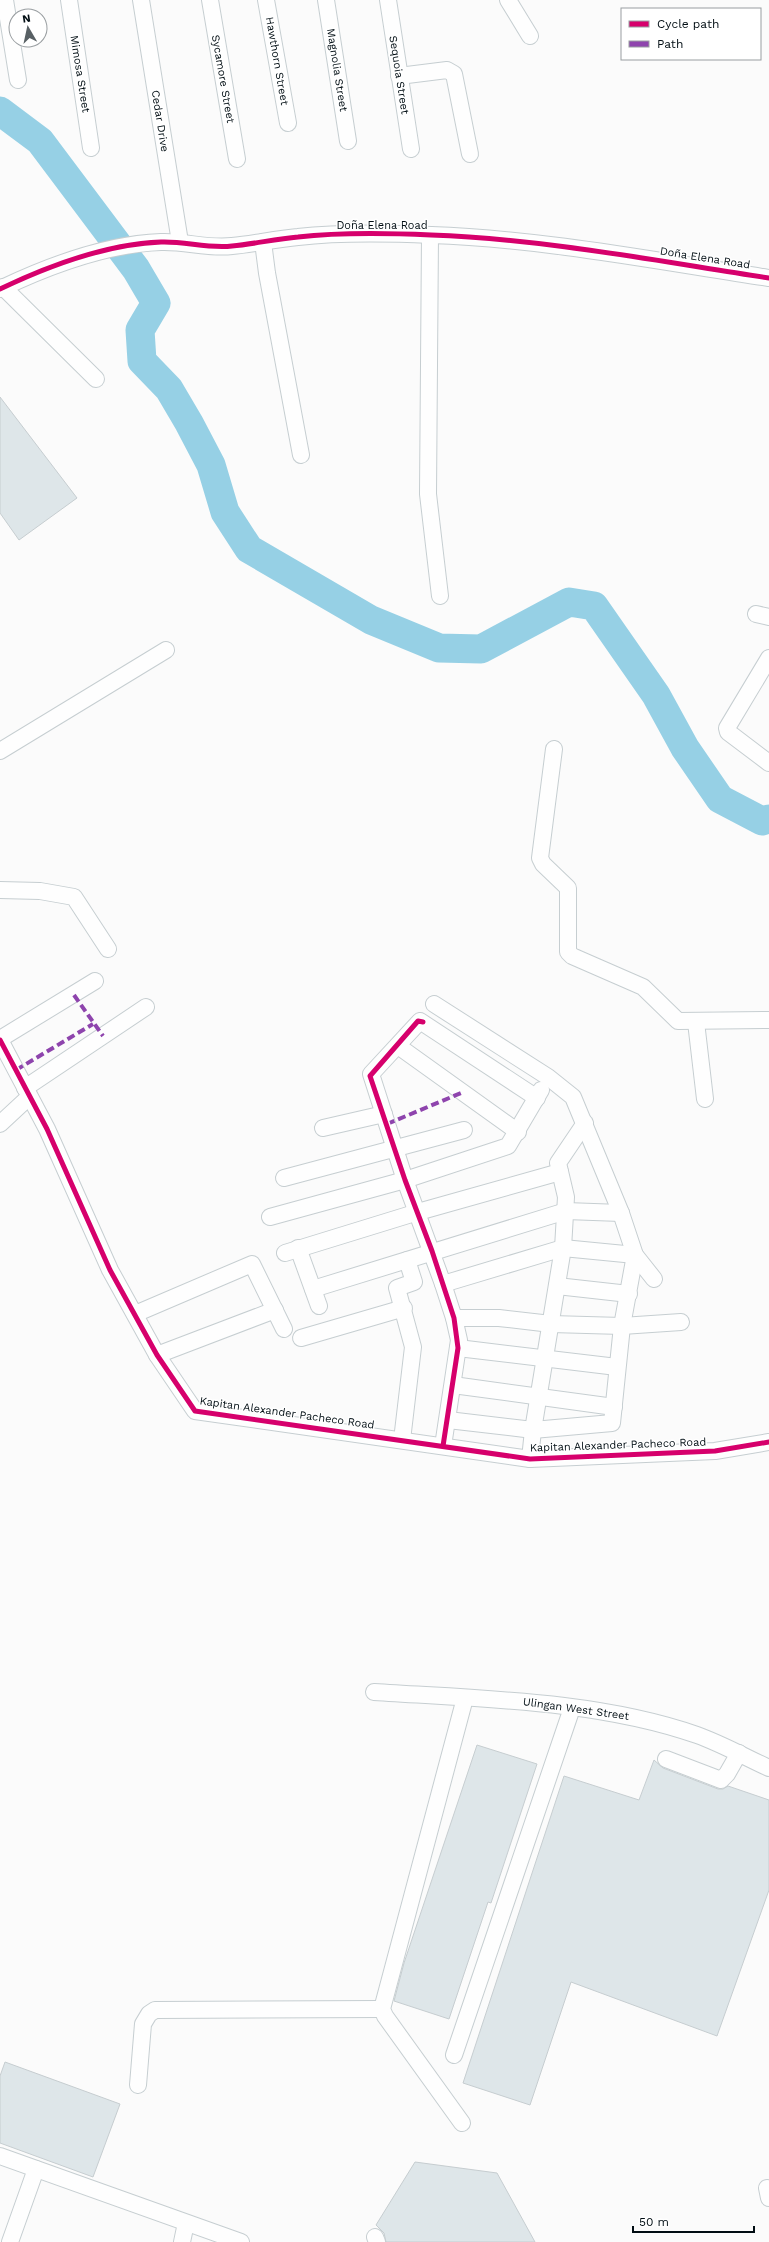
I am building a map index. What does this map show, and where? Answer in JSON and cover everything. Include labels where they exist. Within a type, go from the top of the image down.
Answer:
[{"type":"street","points":[[5,0],[18,80]]},
{"type":"street","name":"Mimosa Street","points":[[69,0],[91,148]]},
{"type":"street","name":"Cedar Drive","points":[[140,0],[180,242]]},
{"type":"street","name":"Sycamore Street","points":[[210,0],[237,159]]},
{"type":"street","name":"Hawthorn Street","points":[[266,0],[288,123]]},
{"type":"street","name":"Magnolia Street","points":[[326,0],[348,141]]},
{"type":"street","name":"Sequoia Street","points":[[388,0],[411,150]]},
{"type":"street","points":[[508,0],[530,36]]},
{"type":"street","points":[[399,76],[447,70],[454,74],[470,154]]},
{"type":"street","name":"Doña Elena Road","points":[[2,288],[36,273],[93,254],[137,245],[180,242],[217,247],[335,235],[430,235],[481,237],[769,278]]},
{"type":"street","points":[[430,235],[428,494],[440,596]]},
{"type":"street","points":[[263,242],[267,273],[301,455]]},
{"type":"street","points":[[2,288],[96,379]]},
{"type":"street","points":[[0,751],[166,650]]},
{"type":"street","points":[[766,667],[727,728],[728,732],[769,763]]},
{"type":"street","points":[[554,749],[540,858],[543,864],[568,888],[568,952],[572,956],[643,987],[678,1021],[769,1020]]},
{"type":"street","points":[[0,890],[40,891],[74,897],[108,949]]},
{"type":"street","points":[[0,1040],[95,981]]},
{"type":"street","points":[[434,1004],[548,1077],[573,1097],[621,1213],[635,1255],[654,1279]]},
{"type":"street","points":[[0,1124],[27,1093],[146,1007]]},
{"type":"street","points":[[443,1446],[458,1348],[454,1318],[370,1076],[398,1046],[418,1021],[423,1022],[536,1098]]},
{"type":"street","points":[[696,1022],[705,1099]]},
{"type":"street","name":"Kapitan Alexander Pacheco Road","points":[[0,1040],[47,1129],[110,1270],[157,1355],[195,1411],[530,1459],[715,1451],[769,1442]]},
{"type":"street","points":[[398,1046],[518,1132]]},
{"type":"street","points":[[270,1217],[405,1180],[508,1146],[518,1132],[548,1077]]},
{"type":"street","points":[[323,1128],[384,1114]]},
{"type":"street","points":[[530,1459],[538,1397],[563,1248],[566,1197],[558,1163],[585,1123]]},
{"type":"street","points":[[284,1178],[395,1147],[464,1130]]},
{"type":"street","points":[[319,1306],[313,1289],[292,1250],[418,1212],[560,1172]]},
{"type":"street","points":[[313,1289],[432,1251],[566,1211],[621,1213]]},
{"type":"street","points":[[443,1284],[563,1248],[635,1255]]},
{"type":"street","points":[[448,1420],[533,1430],[612,1423],[622,1326],[635,1255]]},
{"type":"street","points":[[402,1440],[413,1347],[398,1288],[414,1281],[406,1260]]},
{"type":"street","points":[[135,1314],[256,1262],[284,1329]]},
{"type":"street","points":[[557,1286],[629,1294]]},
{"type":"street","points":[[301,1338],[404,1308]]},
{"type":"street","points":[[157,1355],[276,1310]]},
{"type":"street","points":[[454,1318],[499,1318],[551,1324],[622,1326],[681,1322]]},
{"type":"street","points":[[458,1348],[545,1360],[617,1367]]},
{"type":"street","points":[[453,1385],[614,1407]]},
{"type":"street","name":"Ulingan West Street","points":[[374,1692],[523,1701],[630,1717],[698,1735],[769,1768]]},
{"type":"street","points":[[462,2123],[385,2016],[382,2009],[465,1698]]},
{"type":"street","points":[[454,2055],[572,1708]]},
{"type":"street","points":[[666,1760],[721,1780],[727,1774],[739,1753]]},
{"type":"street","points":[[138,2085],[143,2024],[149,2014],[155,2010],[382,2009]]},
{"type":"street","points":[[0,2156],[241,2242]]},
{"type":"street","points":[[10,2242],[36,2169]]},
{"type":"street","points":[[182,2242],[186,2223]]},
{"type":"building","points":[[0,397],[77,498],[19,540],[0,513]]},
{"type":"building","points":[[477,1745],[537,1764],[491,1903],[488,1902],[449,2019],[394,2001],[404,1963]]},
{"type":"building","points":[[654,1760],[663,1768],[718,1789],[723,1789],[728,1786],[769,1800],[769,1890],[717,2036],[571,1982],[530,2105],[463,2083],[564,1776],[639,1800]]},
{"type":"building","points":[[5,2062],[120,2104],[93,2177],[0,2143],[0,2076]]},
{"type":"building","points":[[415,2162],[497,2173],[535,2242],[386,2242],[384,2233],[376,2225]]},
{"type":"waterway","points":[[0,111],[40,141],[136,269],[156,303],[140,330],[142,361],[169,389],[189,423],[211,465],[225,512],[249,549],[371,620],[439,648],[481,649],[569,602],[594,606],[656,695],[685,748],[720,799],[762,821],[769,819]]},
{"type":"marked path","points":[[74,995],[103,1036]]},
{"type":"marked path","points":[[16,1070],[93,1024]]},
{"type":"marked path","points":[[387,1124],[461,1093]]},
{"type":"cycle path","points":[[0,289],[38,272],[79,258],[120,247],[161,242],[223,247],[314,235],[364,233],[473,237],[516,241],[600,252],[769,278]]},
{"type":"cycle path","points":[[423,1022],[418,1021],[370,1076],[454,1318],[458,1348],[443,1446]]},
{"type":"cycle path","points":[[0,1040],[47,1129],[110,1270],[157,1355],[195,1411],[530,1459],[715,1451],[769,1442]]}]
